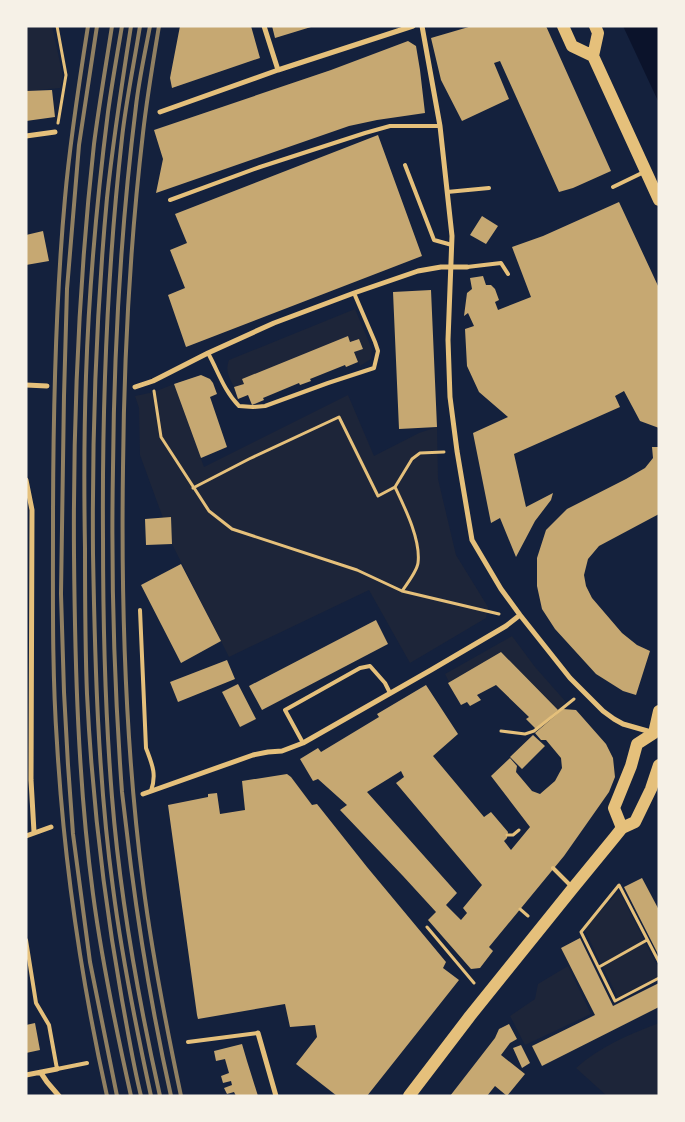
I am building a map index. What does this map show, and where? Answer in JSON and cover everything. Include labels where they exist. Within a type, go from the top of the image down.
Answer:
[{"type":"main road","points":[[563,26],[572,46],[593,56]]},
{"type":"main road","points":[[595,26],[598,33],[593,56],[659,200]]},
{"type":"main road","points":[[622,828],[614,808],[631,766],[637,744],[656,737],[659,712]]},
{"type":"main road","points":[[409,1096],[470,1016],[622,828],[635,822],[651,789],[659,765]]},
{"type":"street","points":[[264,26],[278,70]]},
{"type":"street","points":[[160,112],[278,70],[413,26]]},
{"type":"street","points":[[422,26],[440,126],[447,192],[452,245],[448,340],[450,397],[472,540],[497,584],[570,678],[603,711],[614,719],[656,737]]},
{"type":"street","points":[[26,136],[55,132]]},
{"type":"street","points":[[135,387],[153,381],[274,323],[354,293],[418,271],[438,267],[467,267]]},
{"type":"street","points":[[26,385],[47,386]]},
{"type":"street","points":[[26,480],[32,510],[32,780],[34,832]]},
{"type":"street","points":[[143,794],[253,755],[282,751],[303,743],[506,626],[520,615]]},
{"type":"street","points":[[26,836],[51,827]]},
{"type":"street","points":[[258,1033],[276,1096]]},
{"type":"street","points":[[26,1075],[58,1069]]},
{"type":"street","points":[[41,1073],[59,1096]]},
{"type":"lane","points":[[170,200],[260,167],[390,126],[440,126]]},
{"type":"lane","points":[[405,165],[434,240],[452,245]]},
{"type":"lane","points":[[613,187],[646,171]]},
{"type":"lane","points":[[447,192],[489,188]]},
{"type":"lane","points":[[467,267],[501,263],[508,274]]},
{"type":"lane","points":[[208,353],[227,391],[240,406],[265,406],[374,368],[378,352],[354,293]]},
{"type":"lane","points":[[140,610],[146,748],[155,781],[151,791]]},
{"type":"lane","points":[[303,743],[284,710],[360,668],[370,666],[390,693]]},
{"type":"lane","points":[[553,868],[573,888]]},
{"type":"lane","points":[[26,940],[36,1003],[49,1025],[58,1069],[87,1063]]},
{"type":"lane","points":[[188,1042],[258,1033]]},
{"type":"path","points":[[57,26],[66,75],[57,124]]},
{"type":"path","points":[[153,381],[161,437],[209,511],[232,530],[357,570],[402,591],[499,614]]},
{"type":"path","points":[[193,488],[339,416],[378,496],[395,488],[412,459],[420,453],[444,452]]},
{"type":"path","points":[[395,488],[406,510],[418,545],[418,565],[402,591]]},
{"type":"path","points":[[501,731],[525,734],[534,731],[574,699]]},
{"type":"path","points":[[507,835],[513,835],[519,830]]},
{"type":"path","points":[[659,962],[619,885],[581,932],[615,1001],[659,978]]},
{"type":"path","points":[[520,909],[528,916]]},
{"type":"path","points":[[427,927],[474,983]]},
{"type":"path","points":[[599,967],[647,940]]},
{"type":"shaded area","points":[[26,26],[52,26],[63,76],[60,88],[26,91]]},
{"type":"shaded area","points":[[623,26],[659,26],[659,103]]},
{"type":"shaded area","points":[[355,309],[372,349],[371,359],[360,366],[354,352],[363,349],[359,339],[350,342],[348,336],[242,379],[244,384],[234,387],[229,377],[229,360]]},
{"type":"shaded area","points":[[174,384],[204,467],[348,395],[374,456],[419,433],[437,427],[438,479],[456,555],[488,607],[486,618],[410,663],[369,590],[229,657],[172,544],[171,518],[163,518],[140,455],[139,408],[135,396],[154,392]]},
{"type":"shaded area","points":[[512,636],[535,667],[566,702],[558,710],[501,652],[449,682],[445,674]]},
{"type":"shaded area","points":[[619,891],[659,969],[659,977],[618,998],[584,929]]},
{"type":"shaded area","points":[[568,966],[591,1014],[525,1045],[510,1016],[535,999],[538,984]]},
{"type":"shaded area","points":[[659,1023],[659,1096],[607,1096],[576,1068],[605,1047]]},
{"type":"building","points":[[180,26],[251,26],[260,58],[172,88],[170,78]]},
{"type":"building","points":[[272,26],[311,26],[311,27],[275,38]]},
{"type":"building","points":[[472,26],[546,26],[611,171],[573,188],[559,192],[500,61],[494,63],[509,99],[462,121],[441,80],[431,38]]},
{"type":"building","points":[[408,41],[416,46],[425,113],[349,126],[156,193],[163,159],[154,130],[331,70]]},
{"type":"building","points":[[52,90],[55,117],[26,121],[26,91]]},
{"type":"building","points":[[378,135],[422,256],[186,347],[168,295],[185,288],[170,250],[187,243],[175,214]]},
{"type":"building","points":[[619,202],[659,288],[659,428],[640,421],[624,391],[615,396],[620,407],[514,454],[526,507],[553,493],[551,500],[535,521],[516,557],[500,518],[491,523],[473,433],[508,417],[479,392],[467,366],[465,329],[474,326],[468,313],[464,316],[467,293],[472,289],[470,278],[483,276],[486,285],[491,285],[495,289],[499,300],[495,302],[498,310],[531,297],[512,247],[543,236]]},
{"type":"building","points":[[482,216],[498,226],[486,244],[470,235]]},
{"type":"building","points":[[43,231],[49,261],[26,265],[26,235]]},
{"type":"building","points":[[431,290],[437,427],[399,429],[393,292]]},
{"type":"building","points":[[348,336],[350,342],[359,339],[363,349],[354,352],[358,362],[346,367],[345,365],[300,385],[299,383],[263,398],[264,400],[252,405],[248,395],[238,399],[234,387],[244,384],[242,379]]},
{"type":"building","points":[[201,375],[210,379],[217,394],[210,397],[227,447],[201,458],[174,384]]},
{"type":"building","points":[[652,447],[659,447],[659,514],[599,546],[588,559],[584,575],[586,586],[592,598],[622,633],[637,645],[650,651],[636,695],[623,691],[596,674],[555,629],[542,609],[537,586],[537,558],[546,530],[567,509],[645,468],[653,458]]},
{"type":"building","points":[[171,517],[172,544],[146,545],[145,519]]},
{"type":"building","points":[[181,564],[221,641],[181,663],[141,585]]},
{"type":"building","points":[[376,620],[388,644],[262,710],[249,686]]},
{"type":"building","points":[[501,652],[558,710],[536,729],[526,719],[529,717],[496,685],[477,695],[481,700],[470,706],[467,702],[461,705],[448,683]]},
{"type":"building","points":[[227,660],[235,679],[178,702],[170,682]]},
{"type":"building","points":[[238,684],[256,719],[240,727],[222,692]]},
{"type":"building","points":[[426,685],[458,734],[433,756],[484,817],[491,812],[508,832],[507,838],[504,841],[511,850],[530,827],[491,776],[510,758],[517,766],[516,772],[532,791],[540,794],[555,781],[562,768],[561,758],[546,740],[541,740],[535,733],[563,709],[576,710],[606,744],[613,758],[615,777],[609,792],[564,856],[489,947],[493,951],[480,968],[471,969],[428,920],[436,912],[340,810],[347,805],[318,779],[313,781],[300,759],[318,748],[321,752],[379,717],[377,714]],"holes":[[[401,771],[404,777],[396,783],[482,885],[463,908],[467,913],[461,920],[446,905],[457,893],[367,792]]]},
{"type":"building","points":[[533,735],[545,746],[522,769],[510,757]]},
{"type":"building","points":[[287,774],[312,805],[317,804],[446,962],[443,968],[459,980],[367,1096],[337,1096],[296,1064],[317,1037],[315,1025],[290,1027],[285,1004],[198,1019],[197,1015],[168,805],[208,797],[208,794],[217,793],[220,814],[245,810],[242,781]]},
{"type":"building","points":[[642,878],[659,910],[659,956],[624,887]]},
{"type":"building","points":[[580,938],[613,1006],[659,983],[659,1007],[542,1066],[532,1046],[595,1015],[561,948]]},
{"type":"building","points":[[35,1023],[40,1050],[26,1053],[26,1025]]},
{"type":"building","points":[[509,1024],[517,1039],[510,1043],[501,1055],[525,1074],[507,1096],[495,1086],[487,1096],[450,1096],[495,1038],[499,1029]]},
{"type":"building","points":[[242,1044],[258,1096],[236,1096],[234,1092],[227,1094],[224,1088],[232,1085],[231,1081],[223,1083],[221,1076],[229,1073],[225,1059],[216,1061],[214,1051]]},
{"type":"building","points":[[521,1045],[530,1063],[522,1068],[513,1048]]},
{"type":"railway","points":[[88,26],[69,155],[59,280],[53,445],[54,662],[55,716],[60,788],[69,876],[89,1008],[107,1096]]},
{"type":"railway","points":[[97,26],[79,145],[67,289],[61,594],[64,692],[73,834],[90,962],[117,1096]]},
{"type":"railway","points":[[112,26],[94,144],[84,246],[75,451],[74,596],[78,724],[88,852],[105,970],[131,1096]]},
{"type":"railway","points":[[122,26],[104,145],[89,309],[84,484],[85,640],[89,733],[104,886],[131,1048],[141,1096]]},
{"type":"railway","points":[[131,26],[112,155],[103,242],[95,376],[93,554],[98,722],[108,847],[125,966],[151,1096]]},
{"type":"railway","points":[[140,26],[122,138],[106,338],[103,438],[104,635],[106,700],[115,835],[137,985],[160,1096]]},
{"type":"railway","points":[[150,26],[136,106],[126,196],[119,287],[112,508],[113,590],[122,792],[144,953],[171,1096]]},
{"type":"railway","points":[[159,26],[143,133],[128,300],[123,520],[125,676],[132,779],[143,883],[160,990],[181,1096]]}]
